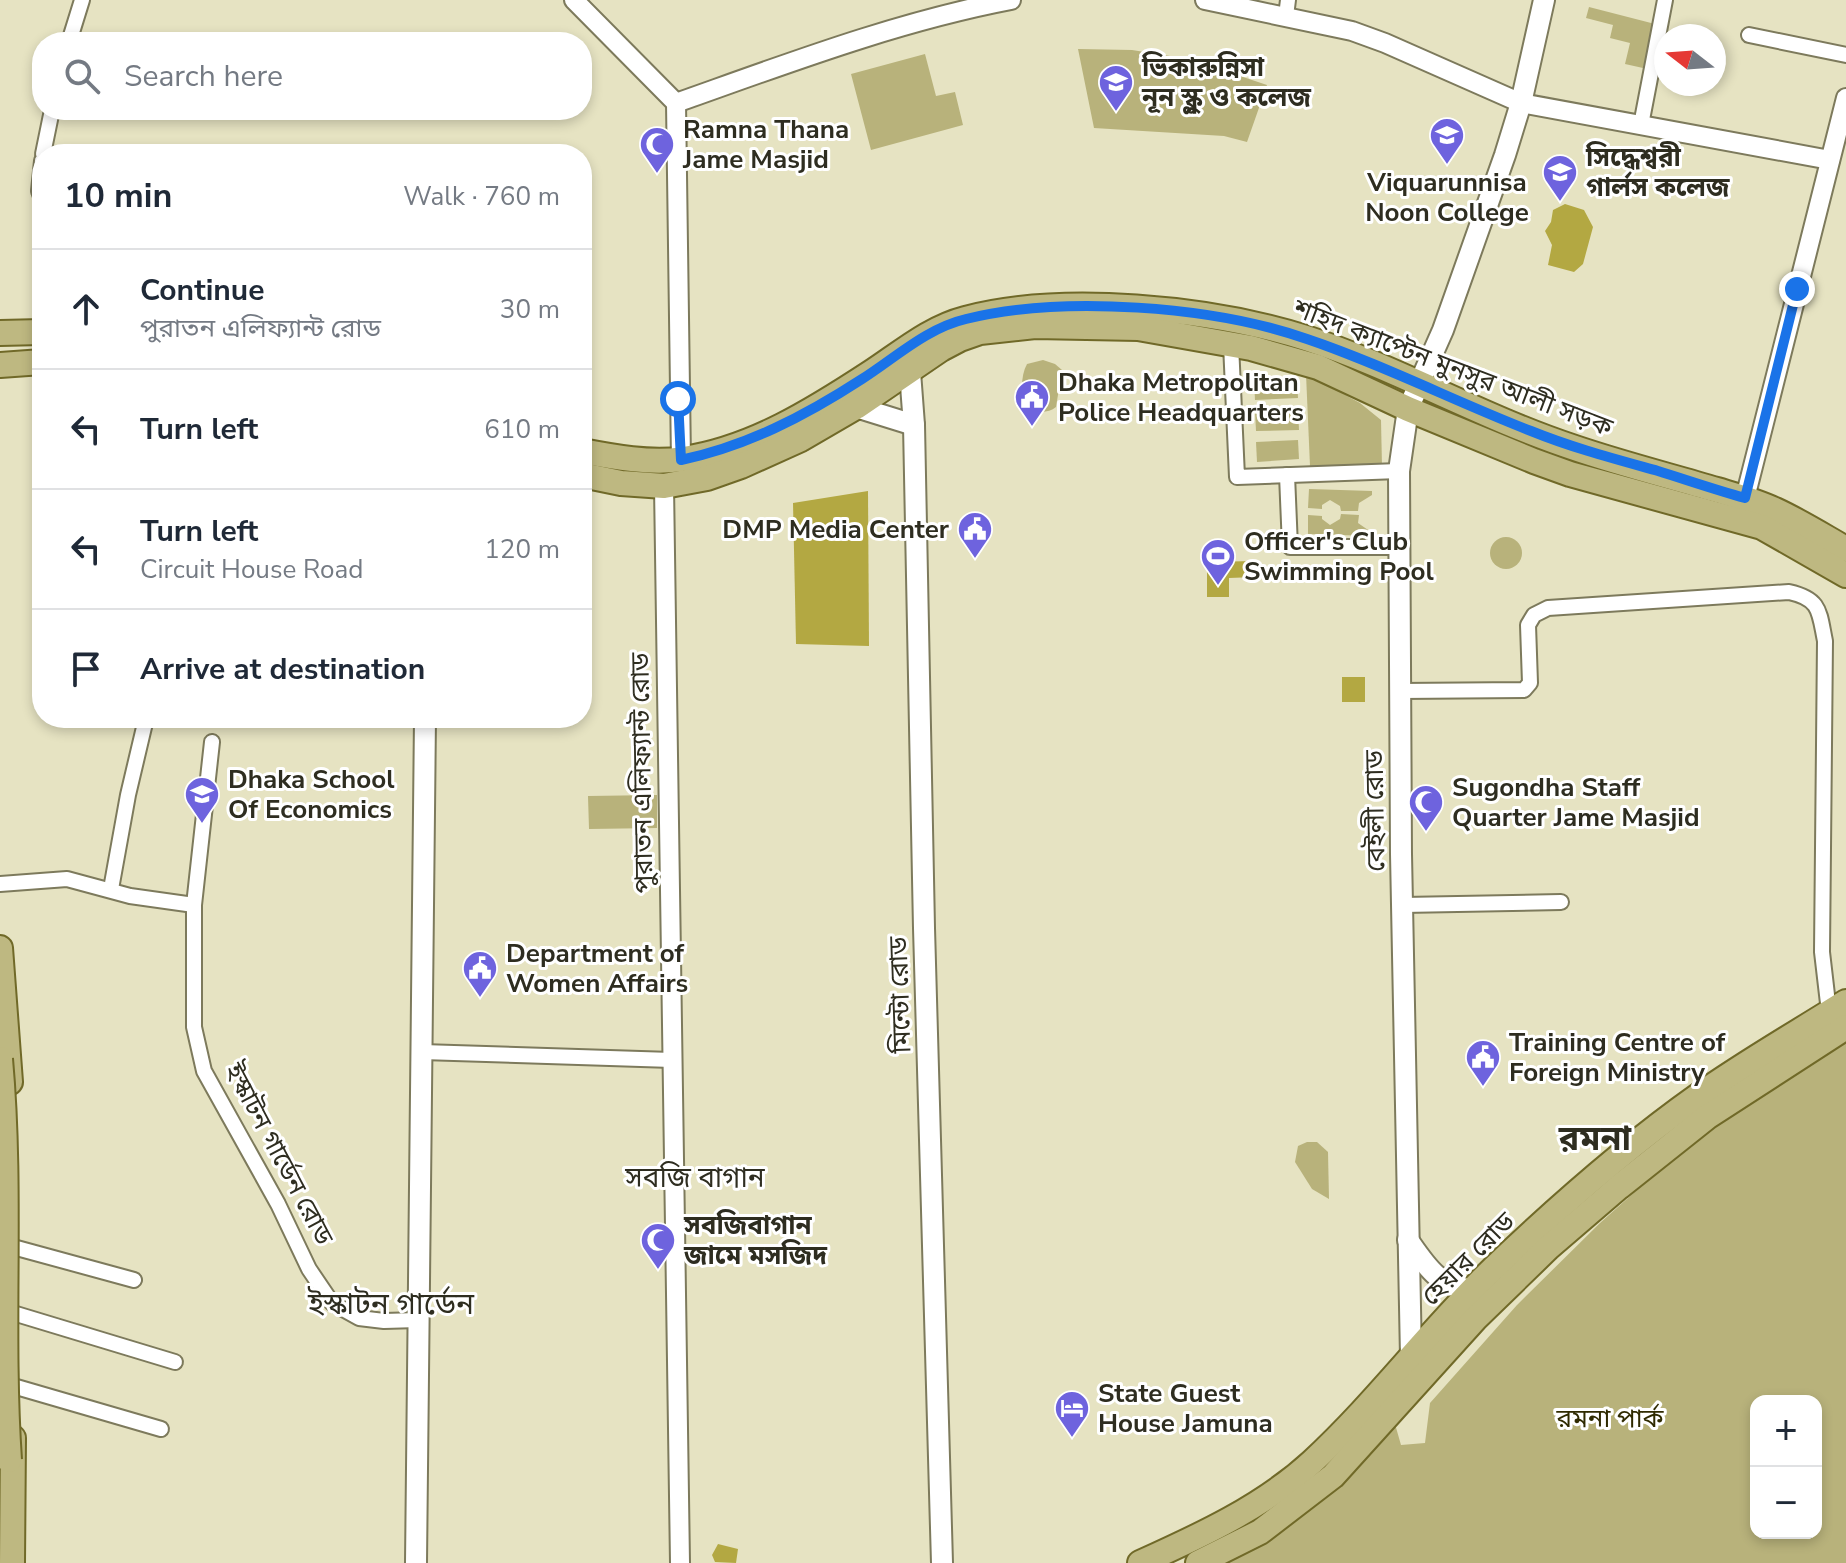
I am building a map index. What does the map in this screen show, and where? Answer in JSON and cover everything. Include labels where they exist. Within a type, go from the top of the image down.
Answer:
[{"type":"main road","name":"বেইলী রোড","points":[[1411,1357],[1399,471],[1408,409],[1443,330],[1521,103],[1544,0]]},
{"type":"main road","name":"শহিদ ক্যাপ্টেন মুনসুর আলী সড়ক","points":[[592,452],[681,460],[728,449],[785,424],[844,391],[906,362],[980,332],[1088,316],[1173,310],[1306,338],[1576,448],[1776,510],[1846,549]]},
{"type":"main road","name":"শহিদ ক্যাপ্টেন মুনসুর আলী সড়ক","points":[[1088,316],[1231,344],[1318,367],[1408,409],[1570,474],[1762,527],[1846,575]]},
{"type":"main road","points":[[0,333],[32,332]]},
{"type":"main road","points":[[0,350],[32,349]]},
{"type":"main road","name":"শহিদ ক্যাপ্টেন মুনসুর আলী সড়ক","points":[[592,477],[664,486],[707,478],[773,453],[856,407],[906,362]]},
{"type":"main road","name":"মিন্টো রোড","points":[[906,362],[914,425],[923,912],[942,1563]]},
{"type":"main road","points":[[0,365],[32,363]]},
{"type":"main road","points":[[0,371],[32,370]]},
{"type":"main road","points":[[856,407],[914,425]]},
{"type":"main road","points":[[416,1563],[425,728]]},
{"type":"main road","points":[[0,948],[9,1067],[7,1218],[13,1247],[10,1470]]},
{"type":"main road","name":"হেয়ার রোড","points":[[1140,1563],[1274,1492],[1310,1463],[1474,1289],[1557,1211],[1624,1154],[1698,1097],[1762,1068],[1840,1014]]},
{"type":"main road","points":[[0,1059],[4,1103],[4,1350],[12,1563]]},
{"type":"main road","points":[[1198,1563],[1260,1532],[1333,1476],[1441,1354],[1548,1248],[1762,1068]]},
{"type":"main road","points":[[1408,1240],[1438,1279],[1456,1288],[1474,1289]]},
{"type":"street","points":[[72,32],[82,0]]},
{"type":"street","points":[[574,0],[676,103],[681,460]]},
{"type":"street","points":[[676,103],[848,42],[974,7],[1011,0]]},
{"type":"street","points":[[1205,0],[1287,8],[1385,43],[1521,103],[1830,160]]},
{"type":"street","points":[[1641,125],[1665,0]]},
{"type":"street","points":[[1749,35],[1846,55]]},
{"type":"street","points":[[1745,498],[1846,98]]},
{"type":"street","points":[[45,144],[50,120]]},
{"type":"street","points":[[1231,344],[1237,477],[1399,471]]},
{"type":"street","points":[[1287,475],[1290,547],[1400,547]]},
{"type":"street","name":"পুরাতন এলিফ্যান্ট রোড","points":[[664,486],[680,1563]]},
{"type":"street","points":[[1400,691],[1524,690],[1530,683],[1528,625],[1534,615],[1548,608],[1789,592],[1805,596],[1817,606],[1825,641],[1822,952],[1840,1014]]},
{"type":"street","points":[[111,889],[144,728]]},
{"type":"street","name":"ইস্কাটন গার্ডেন রোড","points":[[212,742],[194,905],[194,1027],[204,1071],[278,1204],[309,1269],[332,1303],[359,1318],[418,1320]]},
{"type":"street","points":[[0,884],[67,879],[130,896],[194,905]]},
{"type":"street","points":[[1403,905],[1561,902]]},
{"type":"street","points":[[422,1052],[672,1060]]},
{"type":"street","points":[[13,1247],[134,1280]]},
{"type":"street","points":[[13,1313],[175,1362]]},
{"type":"street","points":[[13,1386],[161,1429]]},
{"type":"green space","points":[[1589,7],[1655,24],[1643,68],[1625,64],[1630,43],[1610,38],[1613,25],[1586,18]]},
{"type":"green space","points":[[1078,49],[1132,50],[1189,59],[1267,85],[1247,142],[1224,136],[1094,128]]},
{"type":"green space","points":[[925,54],[936,96],[955,92],[963,125],[871,150],[851,74]]},
{"type":"green space","points":[[1043,360],[1062,370],[1056,407],[1037,412],[1026,409],[1023,374],[1027,364]]},
{"type":"green space","points":[[1306,374],[1360,403],[1381,420],[1382,467],[1310,466]]},
{"type":"green space","points":[[1297,378],[1298,398],[1255,400],[1254,380]]},
{"type":"green space","points":[[1298,409],[1299,430],[1256,431],[1255,411]]},
{"type":"green space","points":[[1298,440],[1299,459],[1257,462],[1256,442]]},
{"type":"green space","points":[[1309,489],[1372,491],[1372,495],[1359,503],[1358,511],[1341,511],[1340,506],[1330,500],[1322,505],[1322,509],[1308,508]]},
{"type":"green space","points":[[1341,514],[1359,515],[1358,523],[1371,532],[1371,536],[1308,534],[1308,515],[1322,516],[1330,525],[1340,519]]},
{"type":"green space","points":[[1506,537],[1518,541],[1522,553],[1518,565],[1506,569],[1494,565],[1490,553],[1494,541]]},
{"type":"green space","points":[[657,795],[657,828],[589,829],[588,796]]},
{"type":"green space","name":"রমনা পার্ক","points":[[1846,1040],[1846,1563],[1210,1563],[1395,1424],[1401,1445],[1425,1443],[1430,1403],[1517,1305],[1600,1223],[1712,1123]]},
{"type":"green space","points":[[1317,1142],[1328,1152],[1329,1199],[1312,1189],[1295,1162],[1298,1146]]},
{"type":"shaded area","points":[[1565,204],[1584,210],[1593,227],[1583,264],[1574,272],[1548,265],[1552,245],[1545,231],[1551,222],[1553,210]]},
{"type":"shaded area","points":[[868,491],[869,646],[796,644],[793,503]]},
{"type":"shaded area","name":"Officer's Club Swimming Pool","points":[[1255,561],[1255,577],[1229,578],[1229,597],[1207,597],[1207,562]]},
{"type":"shaded area","points":[[1342,677],[1365,677],[1365,702],[1342,702]]},
{"type":"shaded area","points":[[718,1544],[738,1549],[736,1563],[715,1562],[712,1555]]},
{"type":"place","name":"ভিকারুন্নিসা নূন স্কুল ও কলেজ","points":[[1116,113]]},
{"type":"place","name":"Viquarunnisa Noon College","points":[[1447,166]]},
{"type":"place","name":"Ramna Thana Jame Masjid","points":[[657,175]]},
{"type":"place","name":"সিদ্ধেশ্বরী গার্লস কলেজ","points":[[1560,203]]},
{"type":"place","name":"Dhaka Metropolitan Police Headquarters","points":[[1032,428]]},
{"type":"place","name":"DMP Media Center","points":[[975,560]]},
{"type":"place","name":"Officer's Club Swimming Pool","points":[[1218,587]]},
{"type":"place","name":"Dhaka School Of Economics","points":[[202,825]]},
{"type":"place","name":"Sugondha Staff Quarter Jame Masjid","points":[[1426,833]]},
{"type":"place","name":"Department of Women Affairs","points":[[480,999]]},
{"type":"place","name":"Training Centre of Foreign Ministry","points":[[1483,1088]]},
{"type":"place","name":"সবজিবাগান জামে মসজিদ","points":[[658,1271]]},
{"type":"place","name":"State Guest House Jamuna","points":[[1072,1439]]},
{"type":"district","name":"রমনা","points":[[1595,1139]]},
{"type":"district","name":"সবজি বাগান","points":[[695,1178]]},
{"type":"district","name":"ইস্কাটন গার্ডেন","points":[[391,1304]]},
{"type":"route","points":[[678,399],[681,460],[728,449],[785,424],[844,391],[933,332],[964,319],[1031,309],[1089,307],[1173,310],[1218,317],[1306,338],[1576,448],[1745,498],[1797,289]]}]
